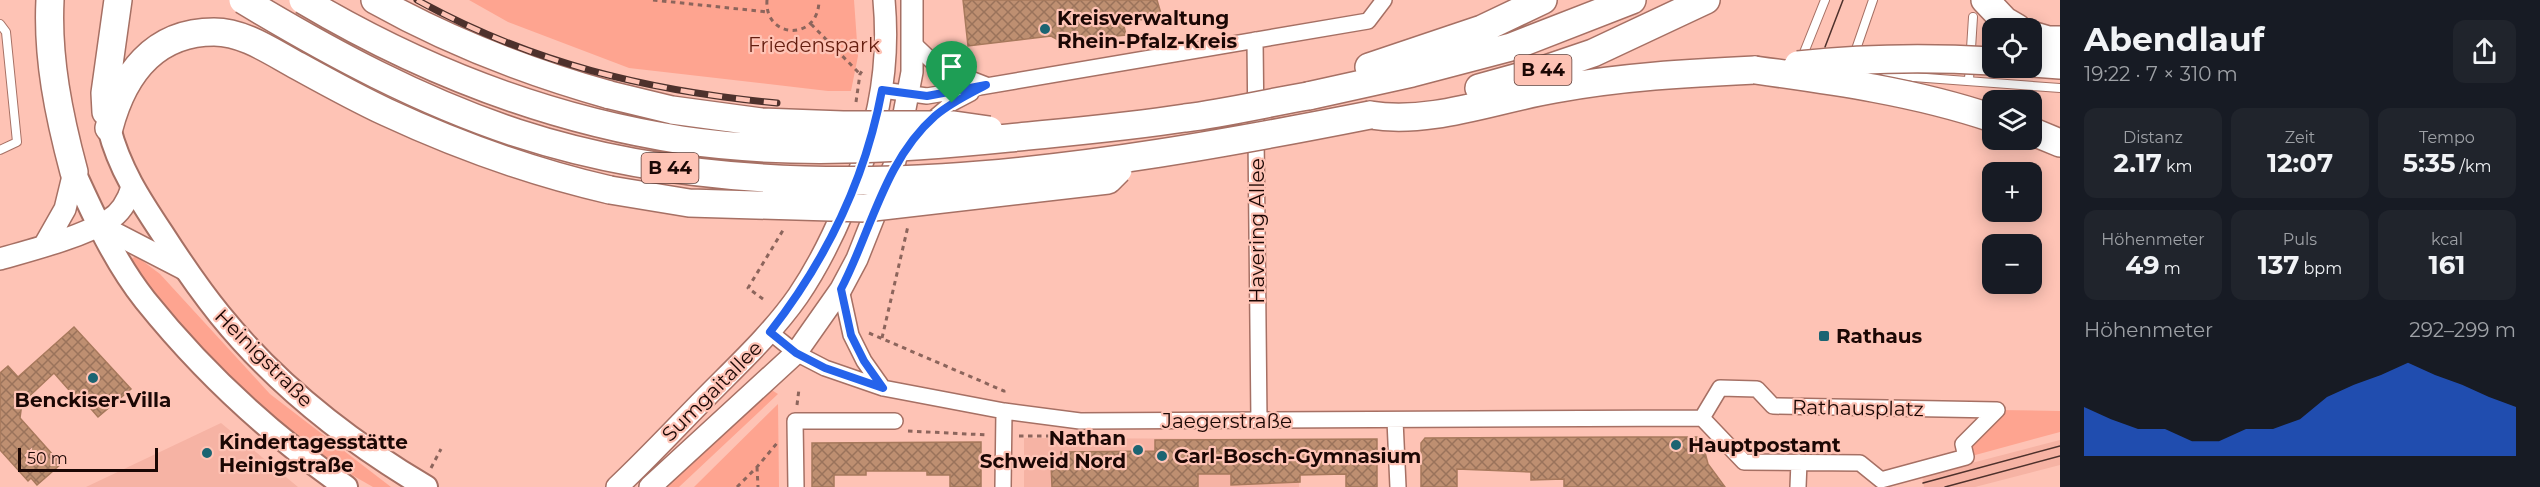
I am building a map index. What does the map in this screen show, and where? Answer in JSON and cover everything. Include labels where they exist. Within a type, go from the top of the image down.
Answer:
[{"type":"highway","points":[[109,128],[105,93],[118,0]]},
{"type":"highway","name":"B 44","points":[[243,0],[393,84],[517,133],[571,148],[658,166],[714,174],[782,179],[849,180],[1024,170],[1130,159],[1223,144],[1370,115],[1540,71],[1593,53],[1706,0]]},
{"type":"highway","name":"B 44","points":[[303,0],[378,42],[458,78],[529,104],[584,119],[681,140],[782,148],[859,149],[925,147],[1187,118],[1308,96],[1412,73],[1511,47],[1632,0]]},
{"type":"highway","points":[[375,0],[493,57],[550,78],[672,110],[773,122],[843,125],[954,125],[1032,136]]},
{"type":"highway","points":[[1308,96],[1371,66],[1482,29],[1543,0]]},
{"type":"highway","points":[[46,6],[60,121],[74,172]]},
{"type":"highway","points":[[1979,9],[1998,18]]},
{"type":"highway","points":[[109,128],[127,80],[150,53],[193,34],[215,32],[237,35],[259,44],[385,112],[488,156],[550,176],[610,190],[689,202],[865,208],[1108,180],[1130,159]]},
{"type":"highway","points":[[2042,38],[2060,40]]},
{"type":"highway","points":[[1755,70],[1860,59],[1982,61]]},
{"type":"highway","points":[[2042,64],[2060,65]]},
{"type":"highway","points":[[1755,70],[1895,92],[1982,115]]},
{"type":"highway","name":"B 44","points":[[1370,115],[1396,119],[1556,89],[1694,73],[1755,70]]},
{"type":"highway","points":[[2042,136],[2060,143]]},
{"type":"main road","name":"Heinigstraße","points":[[109,128],[132,187],[186,270],[220,316],[251,350],[312,407],[374,455],[428,478]]},
{"type":"main road","points":[[74,172],[91,233],[112,248],[145,299],[213,376],[287,444],[346,487]]},
{"type":"street","name":"Sumgaitallee","points":[[621,483],[770,332],[798,296],[828,248],[865,162],[876,120],[882,90],[886,28],[884,0]]},
{"type":"street","name":"Sumgaitallee","points":[[650,487],[796,353],[841,289],[857,259],[894,166],[909,94],[914,44],[912,0]]},
{"type":"street","points":[[882,90],[927,96],[1368,21],[1384,0]]},
{"type":"street","name":"Havering Allee","points":[[1255,40],[1259,421]]},
{"type":"street","points":[[914,44],[937,66],[986,85]]},
{"type":"street","points":[[894,166],[935,116],[952,103],[986,85]]},
{"type":"street","points":[[44,246],[65,209],[74,172]]},
{"type":"street","points":[[0,266],[91,233],[121,210],[128,200],[132,187]]},
{"type":"street","points":[[0,260],[91,233],[186,270]]},
{"type":"street","points":[[841,289],[851,335],[864,361],[883,388]]},
{"type":"street","name":"Jaegerstraße","points":[[770,332],[796,353],[825,368],[883,388],[1004,411],[1102,422],[1702,418]]},
{"type":"street","name":"Rathausplatz","points":[[1720,388],[1757,389],[1773,406],[1997,410],[1963,444],[1966,457],[1905,481],[1881,480],[1860,462],[1799,462],[1744,462],[1702,418],[1720,388]]},
{"type":"street","points":[[1004,411],[1004,487]]},
{"type":"street","points":[[796,487],[795,420],[895,421]]},
{"type":"street","points":[[1395,420],[1398,487]]},
{"type":"street","points":[[1798,487],[1799,462]]},
{"type":"street","points":[[606,487],[621,483]]},
{"type":"lane","points":[[1825,0],[1800,61],[1860,69]]},
{"type":"lane","points":[[1850,68],[1873,0]]},
{"type":"lane","points":[[1969,80],[1979,9]]},
{"type":"lane","points":[[0,24],[6,32],[17,142],[0,150]]},
{"type":"lane","points":[[1871,70],[1913,77],[2060,88]]},
{"type":"lane","points":[[814,134],[876,120]]},
{"type":"lane","points":[[761,143],[783,139]]},
{"type":"path","points":[[653,0],[768,12]]},
{"type":"path","points":[[767,0],[768,12],[778,26],[786,30],[804,29],[811,24],[819,9],[819,0]]},
{"type":"path","points":[[811,24],[860,74]]},
{"type":"path","points":[[882,338],[910,218]]},
{"type":"path","points":[[748,288],[763,299]]},
{"type":"path","points":[[861,331],[1004,391],[1004,411]]},
{"type":"path","points":[[737,487],[757,467],[795,420]]},
{"type":"path","points":[[895,421],[907,431],[1004,436]]},
{"type":"path","points":[[428,478],[441,449]]},
{"type":"path","points":[[757,467],[758,487]]},
{"type":"shaded area","name":"Kindertagesstätte Heinigstraße","points":[[221,423],[298,487],[86,487]]},
{"type":"shaded area","name":"Carl-Bosch-Gymnasium","points":[[1024,438],[1300,439],[1299,487],[1024,487]]},
{"type":"shaded area","points":[[2060,440],[2060,465],[1975,487],[1924,487],[1922,476]]},
{"type":"green space","name":"Friedenspark","points":[[469,0],[854,0],[858,56],[851,91],[828,91],[629,68],[508,22]]},
{"type":"green space","points":[[136,256],[160,274],[270,394],[391,487],[373,487],[315,454],[219,370],[161,305],[130,260]]},
{"type":"green space","points":[[770,389],[778,394],[679,487],[660,487]]},
{"type":"green space","points":[[778,404],[779,487],[694,487]]},
{"type":"green space","points":[[1998,410],[2060,411],[2060,432],[1968,457],[1965,444]]},
{"type":"building","name":"Kreisverwaltung Rhein-Pfalz-Kreis","points":[[963,0],[1157,0],[1162,17],[1123,22],[1126,35],[1060,41],[1051,36],[968,46]]},
{"type":"building","points":[[74,327],[131,389],[98,417],[79,395],[76,398],[54,373],[22,403],[20,418],[61,464],[37,485],[31,478],[28,481],[0,450],[0,373],[8,366],[18,377]]},
{"type":"building","points":[[1701,437],[1708,464],[1725,487],[1564,487],[1564,479],[1531,480],[1531,472],[1457,469],[1457,487],[1421,487],[1421,443],[1425,438]]},
{"type":"building","name":"Carl-Bosch-Gymnasium","points":[[1377,439],[1377,487],[1346,487],[1346,474],[1300,475],[1300,482],[1231,485],[1231,474],[1198,474],[1198,487],[1052,487],[1051,464],[1061,464],[1061,452],[1155,451],[1155,440]]},
{"type":"building","points":[[981,442],[981,487],[950,487],[950,475],[927,475],[927,471],[866,471],[866,475],[834,475],[834,487],[812,487],[812,443]]},
{"type":"tram line","points":[[1825,47],[1843,0]]},
{"type":"tram line","points":[[1923,483],[2060,446]]},
{"type":"tram line","points":[[1945,487],[2060,456]]},
{"type":"railway","points":[[417,0],[503,41],[591,71],[682,91],[777,103]]},
{"type":"place","name":"Kreisverwaltung Rhein-Pfalz-Kreis","points":[[1045,29]]},
{"type":"place","name":"Rathaus","points":[[1824,336]]},
{"type":"place","name":"Benckiser-Villa","points":[[93,378]]},
{"type":"place","name":"Hauptpostamt","points":[[1676,445]]},
{"type":"place","name":"Nathan Schweid Nord","points":[[1138,450]]},
{"type":"place","name":"Kindertagesstätte Heinigstraße","points":[[207,453]]},
{"type":"place","name":"Carl-Bosch-Gymnasium","points":[[1162,456]]},
{"type":"route","points":[[986,85],[952,103],[923,128],[894,166],[857,259],[841,289],[851,335],[864,361],[883,388],[825,368],[796,353],[770,332],[798,296],[828,248],[865,162],[882,90],[927,96],[986,85]]}]
